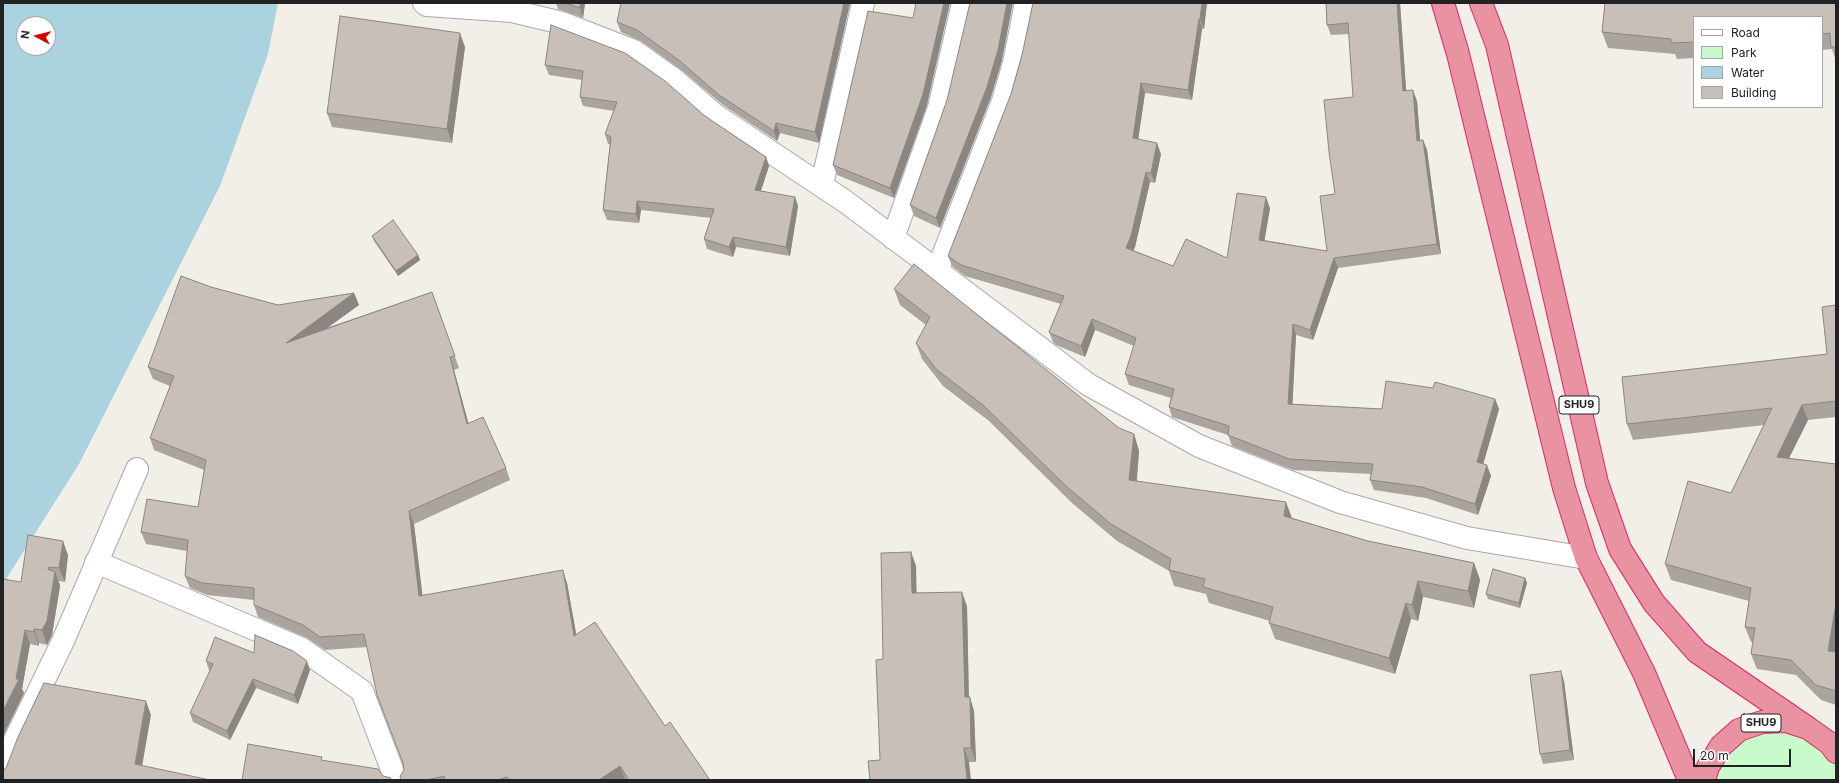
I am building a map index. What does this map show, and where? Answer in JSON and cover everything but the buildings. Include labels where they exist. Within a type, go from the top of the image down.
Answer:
[{"type":"highway","name":"SHU9","points":[[1443,3],[1458,54],[1564,488],[1586,558],[1644,673],[1689,780]]},
{"type":"highway","name":"SHU9","points":[[1481,3],[1497,45],[1597,483],[1620,549],[1654,603],[1697,652],[1829,742],[1836,752]]},
{"type":"highway","name":"SHU9","points":[[1704,780],[1708,766],[1720,746],[1739,730],[1762,722],[1786,721],[1808,728]]},
{"type":"street","points":[[424,3],[427,5],[512,11],[562,23],[634,51],[676,81],[715,115],[822,184],[1089,385],[1199,446],[1340,502],[1467,538],[1586,558]]},
{"type":"street","points":[[822,184],[863,3]]},
{"type":"street","points":[[893,238],[939,108],[963,3]]},
{"type":"street","points":[[937,271],[1003,101],[1014,63],[1026,3]]},
{"type":"street","points":[[3,773],[12,746],[63,641],[137,469]]},
{"type":"street","points":[[96,562],[302,649],[362,691],[396,780]]},
{"type":"green space","points":[[1758,728],[1801,730],[1836,762],[1836,780],[1707,780],[1718,757]]},
{"type":"water","points":[[3,3],[278,3],[268,54],[220,186],[79,464],[3,584]]}]
